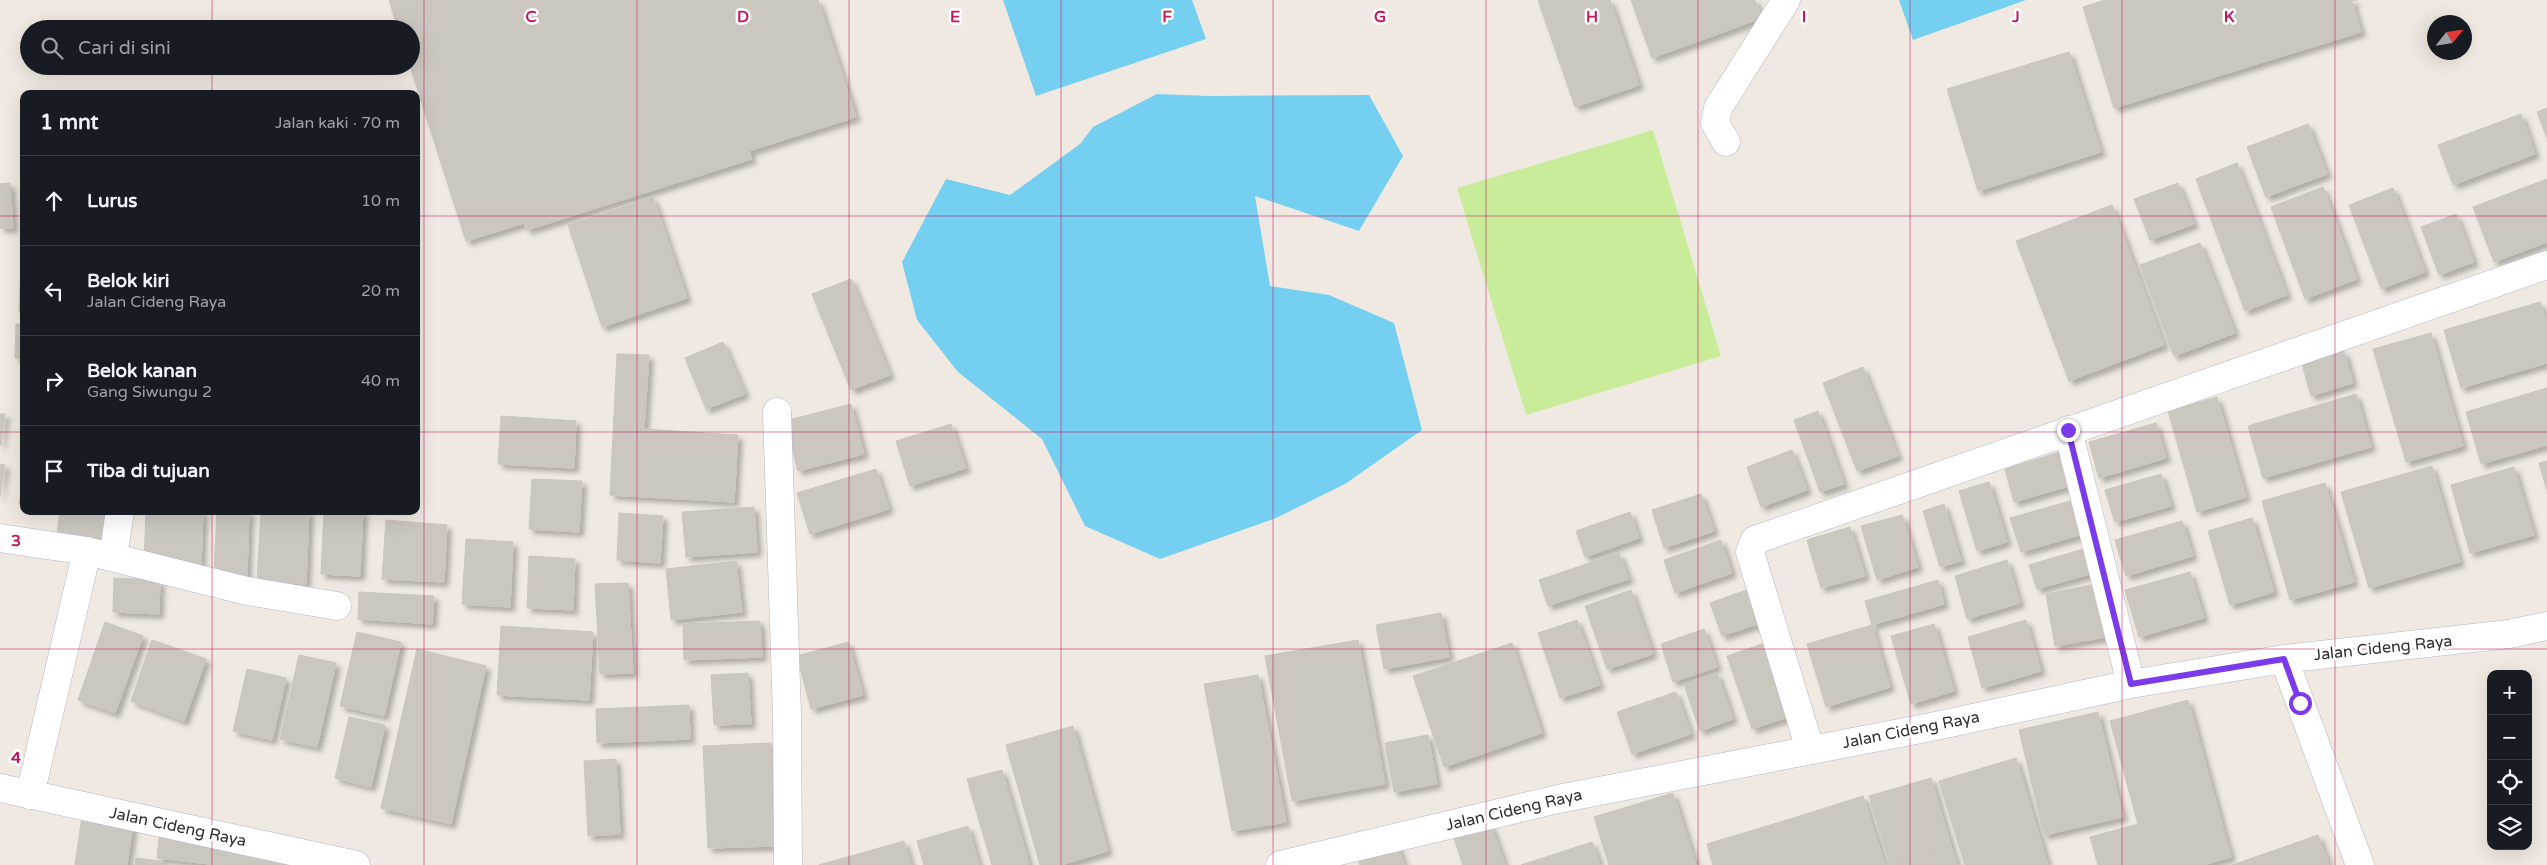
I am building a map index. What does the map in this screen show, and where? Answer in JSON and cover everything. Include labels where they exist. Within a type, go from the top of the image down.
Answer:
[{"type":"street","points":[[1726,142],[1715,123],[1718,108],[1786,0]]},
{"type":"street","points":[[1810,749],[1750,552],[1755,540],[2547,265]]},
{"type":"street","points":[[777,412],[786,715],[788,865]]},
{"type":"street","points":[[2068,430],[2131,684]]},
{"type":"street","points":[[113,557],[119,515]]},
{"type":"street","points":[[0,538],[86,551],[247,591],[337,606]]},
{"type":"street","points":[[30,795],[86,551]]},
{"type":"street","name":"Jalan Cideng Raya","points":[[1294,864],[1558,799],[1936,726],[2131,684],[2284,659],[2509,634],[2547,626]]},
{"type":"street","points":[[2284,659],[2360,865]]},
{"type":"street","name":"Jalan Cideng Raya","points":[[0,788],[356,865]]},
{"type":"green space","points":[[1653,130],[1721,356],[1526,415],[1457,188]]},
{"type":"water","points":[[1003,0],[1192,0],[1206,39],[1036,96]]},
{"type":"water","points":[[1899,0],[2026,0],[1913,40]]},
{"type":"water","points":[[1157,94],[1209,96],[1369,95],[1403,156],[1359,231],[1255,196],[1270,286],[1329,295],[1394,323],[1422,430],[1345,484],[1276,518],[1160,559],[1085,526],[1042,439],[958,372],[917,320],[902,262],[946,179],[1010,195],[1080,144],[1093,127]]},
{"type":"building","points":[[389,0],[818,0],[856,117],[749,151],[752,159],[527,230],[524,223],[466,241],[420,97],[420,90],[418,90],[413,75],[420,75],[420,20],[395,20]]},
{"type":"building","points":[[1538,0],[1610,0],[1639,85],[1575,107]]},
{"type":"building","points":[[1631,0],[1755,0],[1762,18],[1652,58]]},
{"type":"building","points":[[2105,0],[2357,0],[2352,1],[2361,32],[2114,108],[2083,7]]},
{"type":"building","points":[[2069,52],[2101,152],[1978,191],[1947,89]]},
{"type":"building","points":[[2547,108],[2547,138],[2537,112]]},
{"type":"building","points":[[2521,114],[2535,154],[2453,185],[2438,145]]},
{"type":"building","points":[[2308,124],[2327,174],[2266,197],[2247,147]]},
{"type":"building","points":[[2237,163],[2287,295],[2245,311],[2196,179]]},
{"type":"building","points":[[2547,179],[2547,242],[2494,262],[2473,207]]},
{"type":"building","points":[[10,183],[13,228],[0,228],[0,184]]},
{"type":"building","points":[[2178,183],[2194,224],[2150,240],[2134,199]]},
{"type":"building","points":[[2323,187],[2357,279],[2305,299],[2271,207]]},
{"type":"building","points":[[2393,188],[2425,272],[2381,289],[2349,205]]},
{"type":"building","points":[[653,197],[687,298],[602,327],[568,225]]},
{"type":"building","points":[[2112,205],[2164,345],[2069,381],[2016,241]]},
{"type":"building","points":[[2456,214],[2474,262],[2439,275],[2421,227]]},
{"type":"building","points":[[2200,243],[2235,333],[2174,356],[2140,265]]},
{"type":"building","points":[[851,279],[890,375],[851,390],[812,294]]},
{"type":"building","points":[[2540,302],[2547,325],[2547,363],[2461,388],[2444,330]]},
{"type":"building","points":[[16,324],[20,324],[20,359],[15,358]]},
{"type":"building","points":[[2431,333],[2463,446],[2406,462],[2373,349]]},
{"type":"building","points":[[723,342],[745,394],[706,409],[685,358]]},
{"type":"building","points":[[2344,351],[2353,383],[2311,396],[2302,364]]},
{"type":"building","points":[[617,354],[649,355],[644,429],[738,435],[734,502],[610,495]]},
{"type":"building","points":[[1863,367],[1898,456],[1857,471],[1823,383]]},
{"type":"building","points":[[2547,388],[2547,445],[2481,464],[2466,412]]},
{"type":"building","points":[[2356,394],[2371,447],[2263,478],[2248,426]]},
{"type":"building","points":[[2217,397],[2246,497],[2197,512],[2168,411]]},
{"type":"building","points":[[851,404],[864,454],[798,471],[785,421]]},
{"type":"building","points":[[1818,411],[1844,484],[1820,492],[1794,420]]},
{"type":"building","points":[[0,414],[5,414],[1,445],[0,445]]},
{"type":"building","points":[[501,416],[576,421],[574,468],[498,464]]},
{"type":"building","points":[[2156,423],[2166,458],[2099,478],[2089,442]]},
{"type":"building","points":[[951,424],[966,468],[910,486],[896,441]]},
{"type":"building","points":[[1792,450],[1807,490],[1761,507],[1747,467]]},
{"type":"building","points":[[2066,450],[2076,484],[2014,502],[2005,469]]},
{"type":"building","points":[[2547,461],[2547,490],[2539,463]]},
{"type":"building","points":[[0,464],[5,465],[0,496]]},
{"type":"building","points":[[2432,466],[2460,562],[2369,588],[2341,492]]},
{"type":"building","points":[[2514,467],[2534,535],[2470,553],[2451,485]]},
{"type":"building","points":[[876,469],[889,509],[810,534],[797,493]]},
{"type":"building","points":[[2161,474],[2171,506],[2115,522],[2105,490]]},
{"type":"building","points":[[532,479],[582,481],[579,532],[529,529]]},
{"type":"building","points":[[1989,482],[2007,542],[1977,551],[1959,491]]},
{"type":"building","points":[[2325,483],[2354,582],[2290,600],[2262,501]]},
{"type":"building","points":[[1701,494],[1714,531],[1664,548],[1652,510]]},
{"type":"building","points":[[2077,499],[2087,533],[2021,552],[2010,518]]},
{"type":"building","points":[[1944,504],[1961,561],[1940,567],[1923,511]]},
{"type":"building","points":[[754,507],[757,552],[686,557],[682,512]]},
{"type":"building","points":[[1630,512],[1639,538],[1585,557],[1576,531]]},
{"type":"building","points":[[619,513],[663,516],[660,563],[617,560]]},
{"type":"building","points":[[59,515],[113,515],[108,548],[56,540]]},
{"type":"building","points":[[146,515],[203,515],[201,566],[144,563]]},
{"type":"building","points":[[217,515],[249,515],[247,575],[214,574]]},
{"type":"building","points":[[261,515],[309,515],[306,584],[257,581]]},
{"type":"building","points":[[324,515],[363,515],[360,576],[321,574]]},
{"type":"building","points":[[1902,515],[1918,567],[1877,580],[1861,526]]},
{"type":"building","points":[[2252,518],[2274,592],[2230,605],[2208,531]]},
{"type":"building","points":[[386,520],[447,525],[444,582],[382,579]]},
{"type":"building","points":[[2182,521],[2193,556],[2126,576],[2115,540]]},
{"type":"building","points":[[1850,527],[1865,576],[1821,588],[1807,540]]},
{"type":"building","points":[[466,539],[513,542],[510,607],[462,604]]},
{"type":"building","points":[[1721,540],[1732,573],[1675,593],[1664,560]]},
{"type":"building","points":[[2090,547],[2097,572],[2037,589],[2029,565]]},
{"type":"building","points":[[1619,553],[1629,579],[1548,606],[1539,580]]},
{"type":"building","points":[[529,556],[575,559],[573,610],[527,608]]},
{"type":"building","points":[[2007,560],[2020,603],[1967,619],[1955,576]]},
{"type":"building","points":[[736,561],[742,612],[671,620],[666,569]]},
{"type":"building","points":[[2190,572],[2204,618],[2139,637],[2125,590]]},
{"type":"building","points":[[114,578],[160,580],[159,614],[113,612]]},
{"type":"building","points":[[1938,580],[1944,604],[1872,625],[1865,601]]},
{"type":"building","points":[[628,583],[633,673],[600,674],[595,584]]},
{"type":"building","points":[[2096,584],[2106,637],[2055,646],[2046,594]]},
{"type":"building","points":[[1752,588],[1763,622],[1722,636],[1710,603]]},
{"type":"building","points":[[1631,590],[1653,654],[1607,669],[1585,606]]},
{"type":"building","points":[[359,592],[434,596],[432,624],[358,619]]},
{"type":"building","points":[[1441,613],[1449,657],[1384,669],[1376,625]]},
{"type":"building","points":[[1577,620],[1600,685],[1560,698],[1538,633]]},
{"type":"building","points":[[2026,620],[2041,671],[1982,688],[1968,637]]},
{"type":"building","points":[[760,621],[762,657],[684,660],[683,624]]},
{"type":"building","points":[[105,622],[143,636],[115,713],[78,700]]},
{"type":"building","points":[[1934,624],[1954,691],[1911,704],[1891,636]]},
{"type":"building","points":[[1872,625],[1890,687],[1826,707],[1807,644]]},
{"type":"building","points":[[501,626],[593,632],[589,700],[497,695]]},
{"type":"building","points":[[1704,629],[1717,667],[1673,682],[1661,644]]},
{"type":"building","points":[[357,632],[401,642],[384,716],[340,706]]},
{"type":"building","points":[[152,640],[206,659],[184,721],[131,701]]},
{"type":"building","points":[[1358,640],[1385,784],[1292,801],[1265,656]]},
{"type":"building","points":[[848,642],[863,695],[811,709],[797,656]]},
{"type":"building","points":[[1512,643],[1542,733],[1444,767],[1413,676]]},
{"type":"building","points":[[1765,643],[1791,716],[1752,729],[1727,656]]},
{"type":"building","points":[[417,649],[486,666],[451,824],[381,808]]},
{"type":"building","points":[[299,655],[336,663],[317,747],[280,739]]},
{"type":"building","points":[[247,669],[286,678],[272,740],[233,731]]},
{"type":"building","points":[[748,673],[751,724],[714,725],[711,675]]},
{"type":"building","points":[[1717,673],[1733,719],[1700,731],[1684,684]]},
{"type":"building","points":[[1258,675],[1286,822],[1232,831],[1204,684]]},
{"type":"building","points":[[1676,692],[1691,734],[1632,754],[1617,712]]},
{"type":"building","points":[[2188,700],[2231,857],[2203,865],[2098,865],[2090,837],[2138,824],[2110,721]]},
{"type":"building","points":[[689,705],[690,739],[597,743],[596,709]]},
{"type":"building","points":[[2098,712],[2123,817],[2044,835],[2019,730]]},
{"type":"building","points":[[349,717],[385,725],[371,787],[335,778]]},
{"type":"building","points":[[1073,726],[1108,851],[1061,865],[1040,865],[1006,745]]},
{"type":"building","points":[[1428,735],[1437,784],[1394,792],[1385,743]]},
{"type":"building","points":[[771,743],[777,846],[708,848],[703,746]]},
{"type":"building","points":[[2016,758],[2048,865],[1965,865],[1939,781]]},
{"type":"building","points":[[616,759],[620,834],[588,836],[584,761]]},
{"type":"building","points":[[1002,770],[1029,864],[1026,865],[992,865],[967,779]]},
{"type":"building","points":[[1931,778],[1951,846],[1890,865],[1869,796]]},
{"type":"building","points":[[1673,793],[1696,865],[1609,865],[1594,817]]},
{"type":"building","points":[[1863,796],[1885,865],[1801,865],[1787,820]]},
{"type":"building","points":[[82,816],[133,824],[127,865],[75,865]]},
{"type":"building","points":[[1787,820],[1801,865],[1713,865],[1707,844]]},
{"type":"building","points":[[1490,823],[1505,865],[1463,865],[1453,835]]},
{"type":"building","points":[[968,826],[979,865],[924,865],[917,841]]},
{"type":"building","points":[[160,828],[295,865],[219,865],[157,858]]},
{"type":"building","points":[[2318,835],[2329,865],[2290,865],[2284,847]]},
{"type":"building","points":[[904,841],[911,865],[819,865]]},
{"type":"building","points":[[1592,842],[1600,865],[1521,865]]},
{"type":"building","points":[[1397,843],[1404,865],[1360,865],[1357,856]]},
{"type":"building","points":[[1951,846],[1957,865],[1891,865]]},
{"type":"building","points":[[2284,847],[2290,865],[2232,865]]},
{"type":"building","points":[[136,858],[161,861],[160,865],[135,865]]},
{"type":"route","points":[[2068,430],[2131,684],[2284,659],[2300,703]]}]
